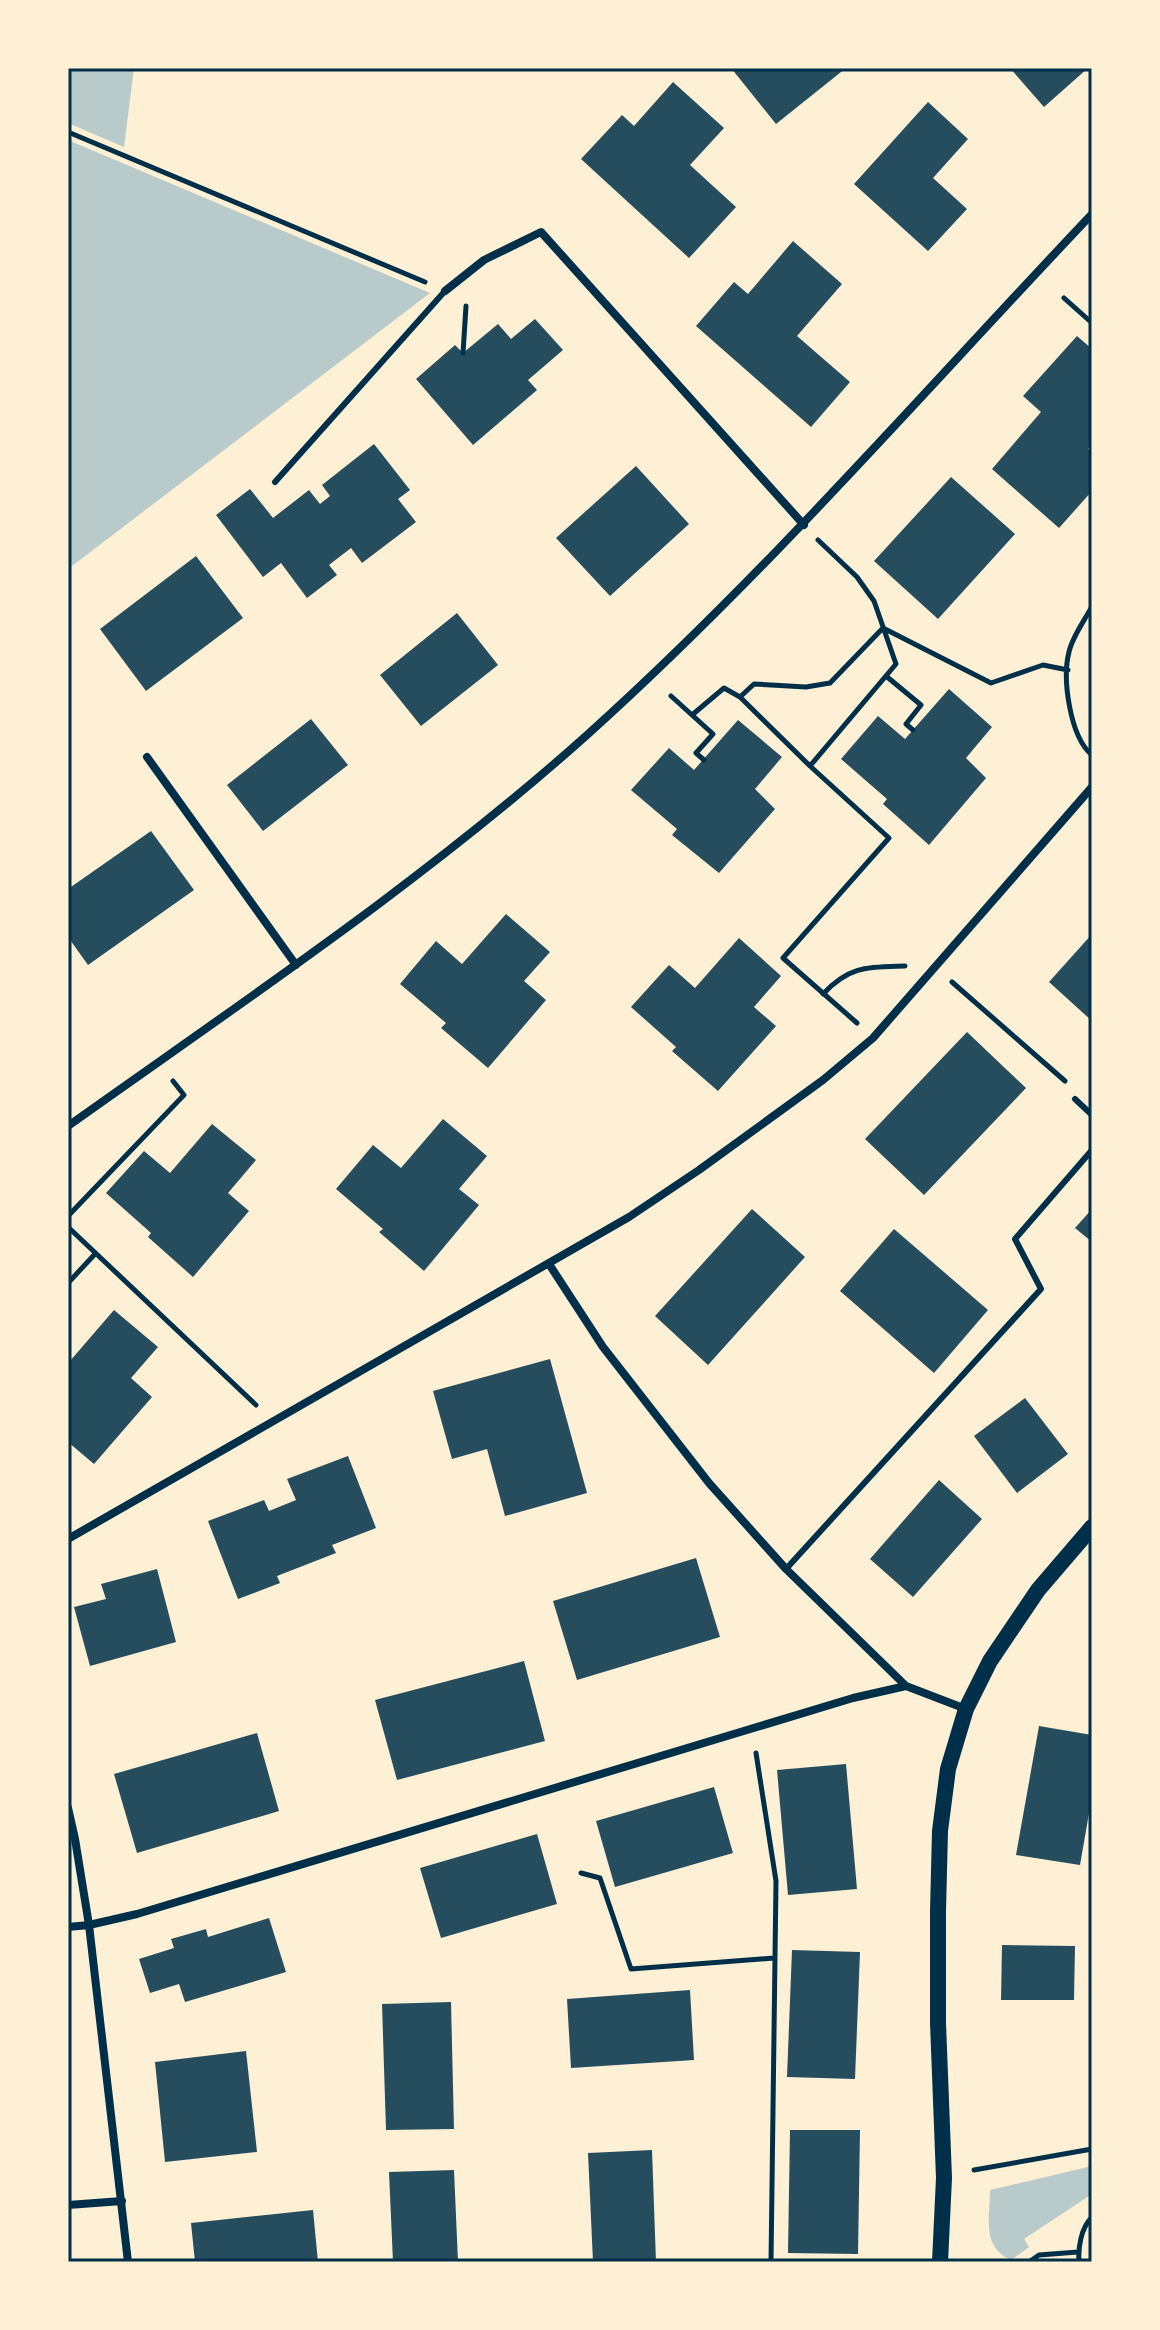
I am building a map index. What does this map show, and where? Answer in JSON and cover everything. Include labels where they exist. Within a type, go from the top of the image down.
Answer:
[{"type":"main road","points":[[940,2262],[944,2178],[938,2023],[940,1831],[948,1769],[966,1709],[990,1661],[1044,1582],[1092,1527]]},
{"type":"street","points":[[68,1126],[296,965],[443,856],[584,738],[804,525],[1092,214]]},
{"type":"street","points":[[445,291],[484,260],[541,232],[804,525]]},
{"type":"street","points":[[147,757],[296,965]]},
{"type":"street","points":[[68,1539],[629,1217],[823,1080],[873,1038],[1092,787]]},
{"type":"street","points":[[549,1264],[612,1360],[709,1483],[786,1569],[906,1686],[966,1709]]},
{"type":"street","points":[[68,1927],[137,1914],[853,1698],[906,1686]]},
{"type":"street","points":[[68,1808],[89,1925],[128,2262]]},
{"type":"street","points":[[68,2205],[122,2201]]},
{"type":"lane","points":[[275,482],[445,291]]},
{"type":"lane","points":[[1075,1099],[1092,1115]]},
{"type":"lane","points":[[786,1569],[1041,1289],[1015,1239],[1092,1150]]},
{"type":"path","points":[[68,132],[445,291]]},
{"type":"path","points":[[1064,298],[1092,323]]},
{"type":"path","points":[[463,353],[467,300]]},
{"type":"path","points":[[804,525],[857,577],[874,601],[896,664],[810,766]]},
{"type":"path","points":[[1092,606],[1069,652],[1068,670],[1069,713],[1085,750],[1092,755]]},
{"type":"path","points":[[883,628],[991,683],[1043,665],[1068,670]]},
{"type":"path","points":[[740,697],[754,684],[806,687],[830,683],[883,628]]},
{"type":"path","points":[[886,676],[921,705],[906,724],[913,730]]},
{"type":"path","points":[[692,715],[724,688],[740,697],[889,838],[783,958],[856,1022]]},
{"type":"path","points":[[671,696],[713,734],[696,753],[704,760]]},
{"type":"path","points":[[962,992],[1071,1086]]},
{"type":"path","points":[[68,1216],[184,1095],[173,1081]]},
{"type":"path","points":[[68,1227],[256,1406]]},
{"type":"path","points":[[68,1283],[95,1254]]},
{"type":"path","points":[[752,1728],[776,1881],[771,2262]]},
{"type":"path","points":[[581,1873],[600,1878],[631,1969],[774,1958]]},
{"type":"path","points":[[974,2170],[1092,2149]]},
{"type":"path","points":[[1079,2262],[1084,2225],[1092,2217]]},
{"type":"path","points":[[1029,2262],[1039,2255],[1078,2252]]},
{"type":"shaded area","points":[[68,68],[134,68],[124,147],[68,123]]},
{"type":"shaded area","points":[[68,140],[430,293],[68,569]]},
{"type":"shaded area","points":[[1092,2166],[1092,2194],[1024,2239],[1029,2247],[1011,2260],[1001,2254],[989,2230],[990,2190]]},
{"type":"building","points":[[731,68],[846,68],[776,124]]},
{"type":"building","points":[[1010,68],[1088,68],[1044,107]]},
{"type":"building","points":[[673,82],[724,128],[690,165],[736,207],[689,258],[581,159],[622,115],[634,126]]},
{"type":"building","points":[[928,102],[968,139],[933,178],[967,209],[928,251],[854,184]]},
{"type":"building","points":[[793,241],[842,284],[797,336],[850,382],[811,427],[696,326],[734,282],[748,294]]},
{"type":"building","points":[[535,319],[563,350],[528,380],[537,390],[473,445],[416,379],[455,345],[463,353],[498,324],[511,339]]},
{"type":"building","points":[[1077,336],[1092,349],[1092,444],[1088,449],[1092,453],[1092,491],[1059,528],[992,469],[1041,412],[1023,396]]},
{"type":"building","points":[[374,444],[410,490],[398,499],[416,522],[362,563],[351,548],[329,565],[337,575],[307,598],[281,563],[263,577],[216,515],[250,489],[273,518],[309,490],[320,504],[330,496],[322,485]]},
{"type":"building","points":[[636,466],[689,524],[610,596],[556,538]]},
{"type":"building","points":[[951,477],[1015,534],[938,619],[874,561]]},
{"type":"building","points":[[196,556],[243,618],[146,691],[100,629]]},
{"type":"building","points":[[457,613],[498,665],[421,726],[380,675]]},
{"type":"building","points":[[949,689],[992,727],[966,758],[986,778],[929,845],[883,804],[887,799],[841,759],[878,716],[905,739]]},
{"type":"building","points":[[311,719],[348,765],[263,831],[227,785]]},
{"type":"building","points":[[738,720],[782,757],[755,789],[775,809],[719,873],[672,835],[677,829],[631,790],[669,748],[694,770]]},
{"type":"building","points":[[151,831],[194,890],[88,965],[68,937],[68,889]]},
{"type":"building","points":[[506,914],[550,952],[524,981],[546,1000],[488,1068],[441,1028],[446,1023],[400,984],[436,941],[462,964]]},
{"type":"building","points":[[1092,934],[1092,1021],[1049,982]]},
{"type":"building","points":[[739,938],[781,976],[754,1007],[776,1026],[718,1091],[672,1051],[676,1047],[631,1007],[669,965],[695,988]]},
{"type":"building","points":[[967,1032],[1026,1088],[924,1195],[865,1139]]},
{"type":"building","points":[[443,1119],[487,1156],[459,1189],[479,1205],[424,1271],[379,1232],[383,1229],[336,1189],[373,1145],[401,1168]]},
{"type":"building","points":[[212,1124],[256,1160],[228,1193],[249,1211],[193,1277],[148,1237],[151,1233],[106,1193],[144,1151],[170,1173]]},
{"type":"building","points":[[752,1209],[805,1257],[708,1365],[655,1316]]},
{"type":"building","points":[[1092,1209],[1092,1242],[1075,1228]]},
{"type":"building","points":[[894,1229],[988,1310],[934,1373],[840,1291]]},
{"type":"building","points":[[114,1310],[158,1347],[131,1378],[152,1397],[94,1464],[68,1442],[68,1359],[70,1361]]},
{"type":"building","points":[[550,1359],[587,1493],[505,1516],[487,1449],[452,1459],[433,1391]]},
{"type":"building","points":[[1025,1398],[1068,1454],[1017,1493],[974,1436]]},
{"type":"building","points":[[348,1456],[376,1528],[332,1545],[336,1553],[277,1576],[280,1583],[238,1599],[208,1521],[264,1500],[269,1511],[296,1500],[287,1479]]},
{"type":"building","points":[[939,1480],[982,1519],[913,1597],[870,1559]]},
{"type":"building","points":[[696,1558],[720,1637],[577,1680],[553,1601]]},
{"type":"building","points":[[157,1569],[176,1642],[90,1666],[74,1607],[106,1599],[101,1584]]},
{"type":"building","points":[[524,1661],[545,1741],[397,1780],[375,1700]]},
{"type":"building","points":[[1039,1726],[1092,1735],[1092,1796],[1080,1865],[1016,1855]]},
{"type":"building","points":[[257,1733],[279,1811],[137,1853],[114,1774]]},
{"type":"building","points":[[846,1764],[857,1889],[788,1895],[777,1770]]},
{"type":"building","points":[[714,1787],[733,1853],[615,1887],[596,1821]]},
{"type":"building","points":[[537,1834],[557,1904],[441,1938],[420,1868]]},
{"type":"building","points":[[269,1918],[286,1972],[185,2002],[179,1984],[150,1993],[139,1959],[174,1948],[171,1939],[206,1929],[208,1937]]},
{"type":"building","points":[[1002,1945],[1075,1946],[1074,2000],[1001,2000]]},
{"type":"building","points":[[792,1950],[860,1952],[855,2079],[787,2077]]},
{"type":"building","points":[[690,1990],[694,2060],[571,2068],[567,1999]]},
{"type":"building","points":[[451,2002],[454,2129],[386,2130],[382,2004]]},
{"type":"building","points":[[246,2051],[257,2152],[165,2162],[155,2062]]},
{"type":"building","points":[[790,2130],[860,2130],[858,2254],[788,2253]]},
{"type":"building","points":[[652,2150],[656,2262],[593,2262],[588,2153]]},
{"type":"building","points":[[454,2170],[458,2262],[393,2262],[389,2172]]},
{"type":"building","points":[[313,2210],[318,2262],[195,2262],[191,2223]]}]
